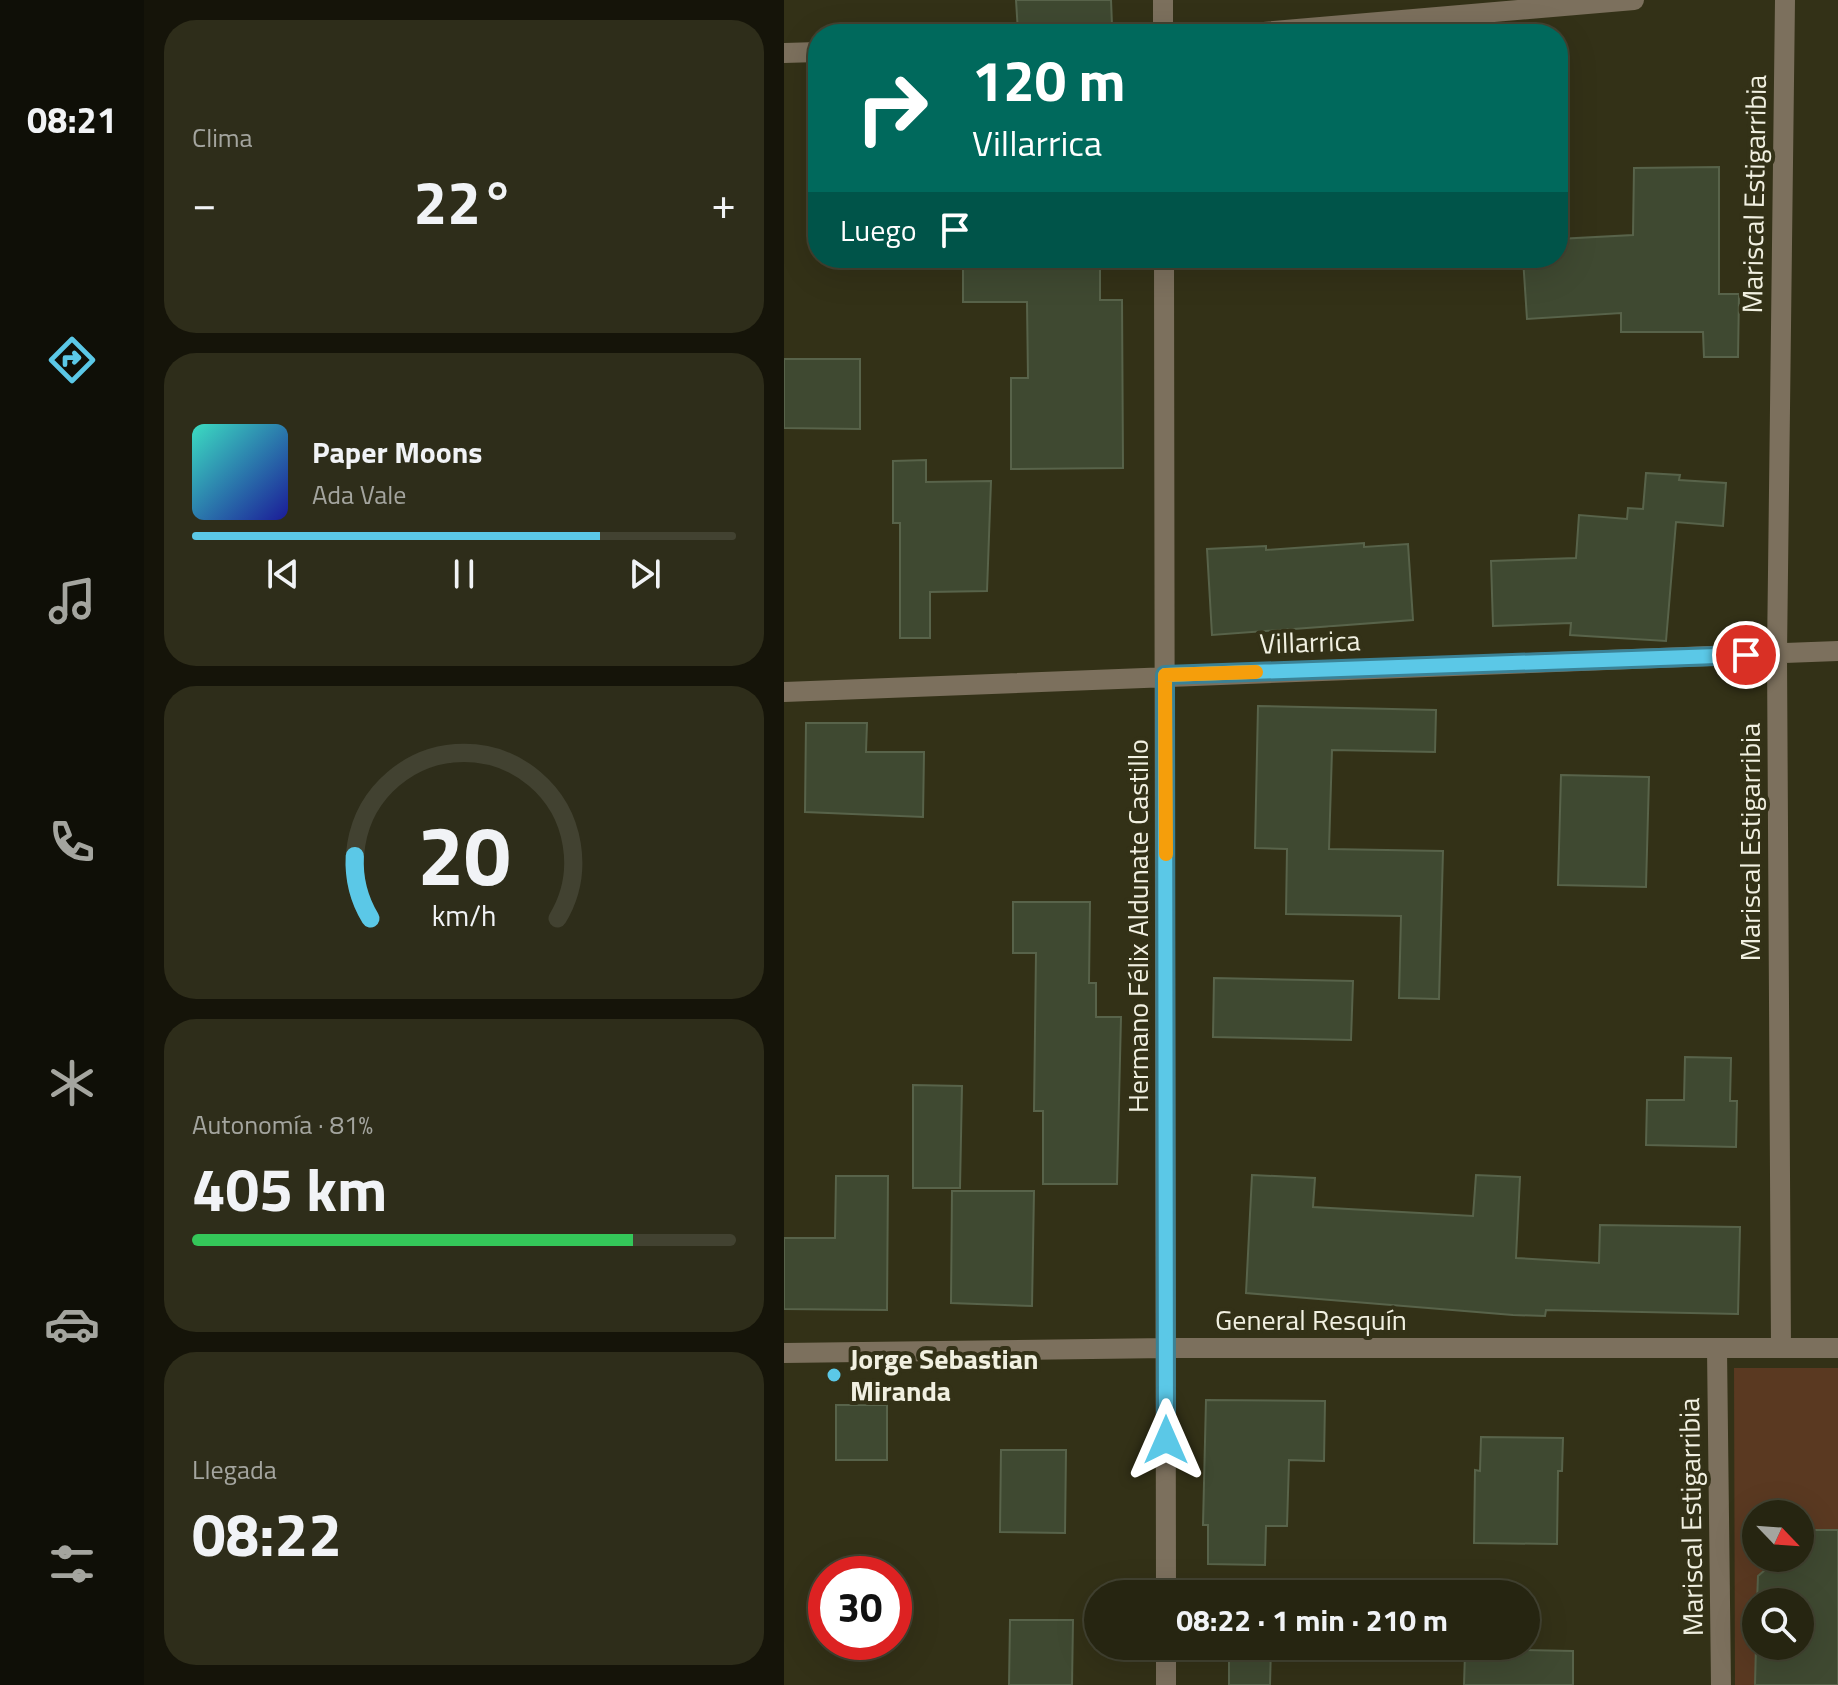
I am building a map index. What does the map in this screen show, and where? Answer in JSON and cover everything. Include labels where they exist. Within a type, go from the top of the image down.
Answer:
[{"type":"street","points":[[1163,0],[1163,24]]},
{"type":"street","points":[[1356,24],[1634,0]]},
{"type":"street","name":"Mariscal Estigarribia","points":[[1781,1348],[1777,654],[1785,0]]},
{"type":"street","points":[[784,53],[808,52]]},
{"type":"street","name":"Hermano Félix Aldunate Castillo","points":[[1164,268],[1166,1580]]},
{"type":"street","name":"Villarrica","points":[[784,692],[1838,651]]},
{"type":"street","name":"General Resquín","points":[[784,1353],[1167,1348],[1838,1348]]},
{"type":"street","name":"Mariscal Estigarribia","points":[[1717,1349],[1721,1685]]},
{"type":"street","points":[[1166,1660],[1166,1685]]},
{"type":"shaded area","points":[[1734,1368],[1838,1368],[1838,1685],[1735,1685]]},
{"type":"building","points":[[1016,0],[1111,0],[1112,24],[1018,24]]},
{"type":"building","points":[[1719,167],[1719,294],[1739,294],[1738,357],[1704,357],[1703,332],[1621,332],[1621,313],[1527,319],[1524,268],[1568,268],[1568,238],[1633,235],[1634,168]]},
{"type":"building","points":[[963,268],[1100,268],[1100,300],[1122,300],[1123,468],[1011,469],[1011,378],[1028,378],[1027,302],[963,302]]},
{"type":"building","points":[[784,359],[860,359],[860,429],[784,428]]},
{"type":"building","points":[[926,460],[926,482],[991,481],[987,591],[930,592],[930,638],[900,638],[900,523],[893,523],[893,461]]},
{"type":"building","points":[[1646,473],[1680,475],[1679,480],[1726,483],[1723,526],[1676,522],[1666,641],[1570,635],[1571,623],[1493,626],[1491,561],[1576,558],[1579,515],[1627,519],[1628,508],[1643,509]]},
{"type":"building","points":[[1364,543],[1364,547],[1408,544],[1413,620],[1212,635],[1207,549],[1266,546],[1266,550]]},
{"type":"building","points":[[1258,706],[1436,710],[1435,752],[1332,750],[1329,849],[1443,851],[1439,999],[1399,998],[1401,916],[1286,914],[1287,849],[1255,848]]},
{"type":"building","points":[[806,723],[867,723],[866,752],[924,752],[923,817],[805,812]]},
{"type":"building","points":[[1561,775],[1649,777],[1646,887],[1558,885]]},
{"type":"building","points":[[1013,902],[1090,902],[1089,983],[1096,983],[1096,1017],[1121,1017],[1117,1184],[1043,1184],[1043,1111],[1034,1111],[1036,953],[1013,953]]},
{"type":"building","points":[[1214,978],[1353,981],[1351,1040],[1213,1037]]},
{"type":"building","points":[[1685,1057],[1731,1058],[1730,1101],[1737,1101],[1736,1147],[1646,1145],[1647,1100],[1684,1100]]},
{"type":"building","points":[[913,1085],[962,1086],[960,1188],[913,1188]]},
{"type":"building","points":[[1252,1175],[1315,1178],[1313,1207],[1473,1216],[1476,1175],[1520,1177],[1516,1258],[1599,1263],[1600,1225],[1740,1227],[1738,1314],[1546,1310],[1545,1316],[1513,1315],[1246,1293]]},
{"type":"building","points":[[836,1176],[888,1176],[887,1310],[784,1309],[784,1238],[835,1238]]},
{"type":"building","points":[[952,1191],[1034,1191],[1032,1306],[951,1303]]},
{"type":"building","points":[[1206,1400],[1325,1401],[1324,1461],[1289,1460],[1287,1526],[1266,1526],[1265,1565],[1208,1564],[1208,1525],[1203,1525]]},
{"type":"building","points":[[836,1405],[887,1405],[887,1460],[836,1460]]},
{"type":"building","points":[[1481,1437],[1563,1438],[1562,1471],[1558,1471],[1557,1544],[1474,1543],[1475,1470],[1480,1471]]},
{"type":"building","points":[[1001,1450],[1066,1450],[1065,1533],[1000,1532]]},
{"type":"building","points":[[1814,1530],[1838,1530],[1838,1685],[1755,1685],[1756,1660],[1814,1660],[1814,1588],[1758,1588],[1758,1576],[1763,1572],[1814,1572]]},
{"type":"building","points":[[1010,1620],[1073,1620],[1072,1685],[1009,1685]]},
{"type":"building","points":[[1540,1650],[1573,1651],[1573,1685],[1464,1685],[1465,1660],[1540,1660]]},
{"type":"building","points":[[1229,1660],[1271,1660],[1270,1685],[1229,1685]]},
{"type":"slow traffic","points":[[1166,854],[1165,675],[1256,672]]},
{"type":"place","name":"Jorge Sebastian Miranda","points":[[834,1375]]},
{"type":"route","points":[[1166,1440],[1165,675],[1746,655]]}]
